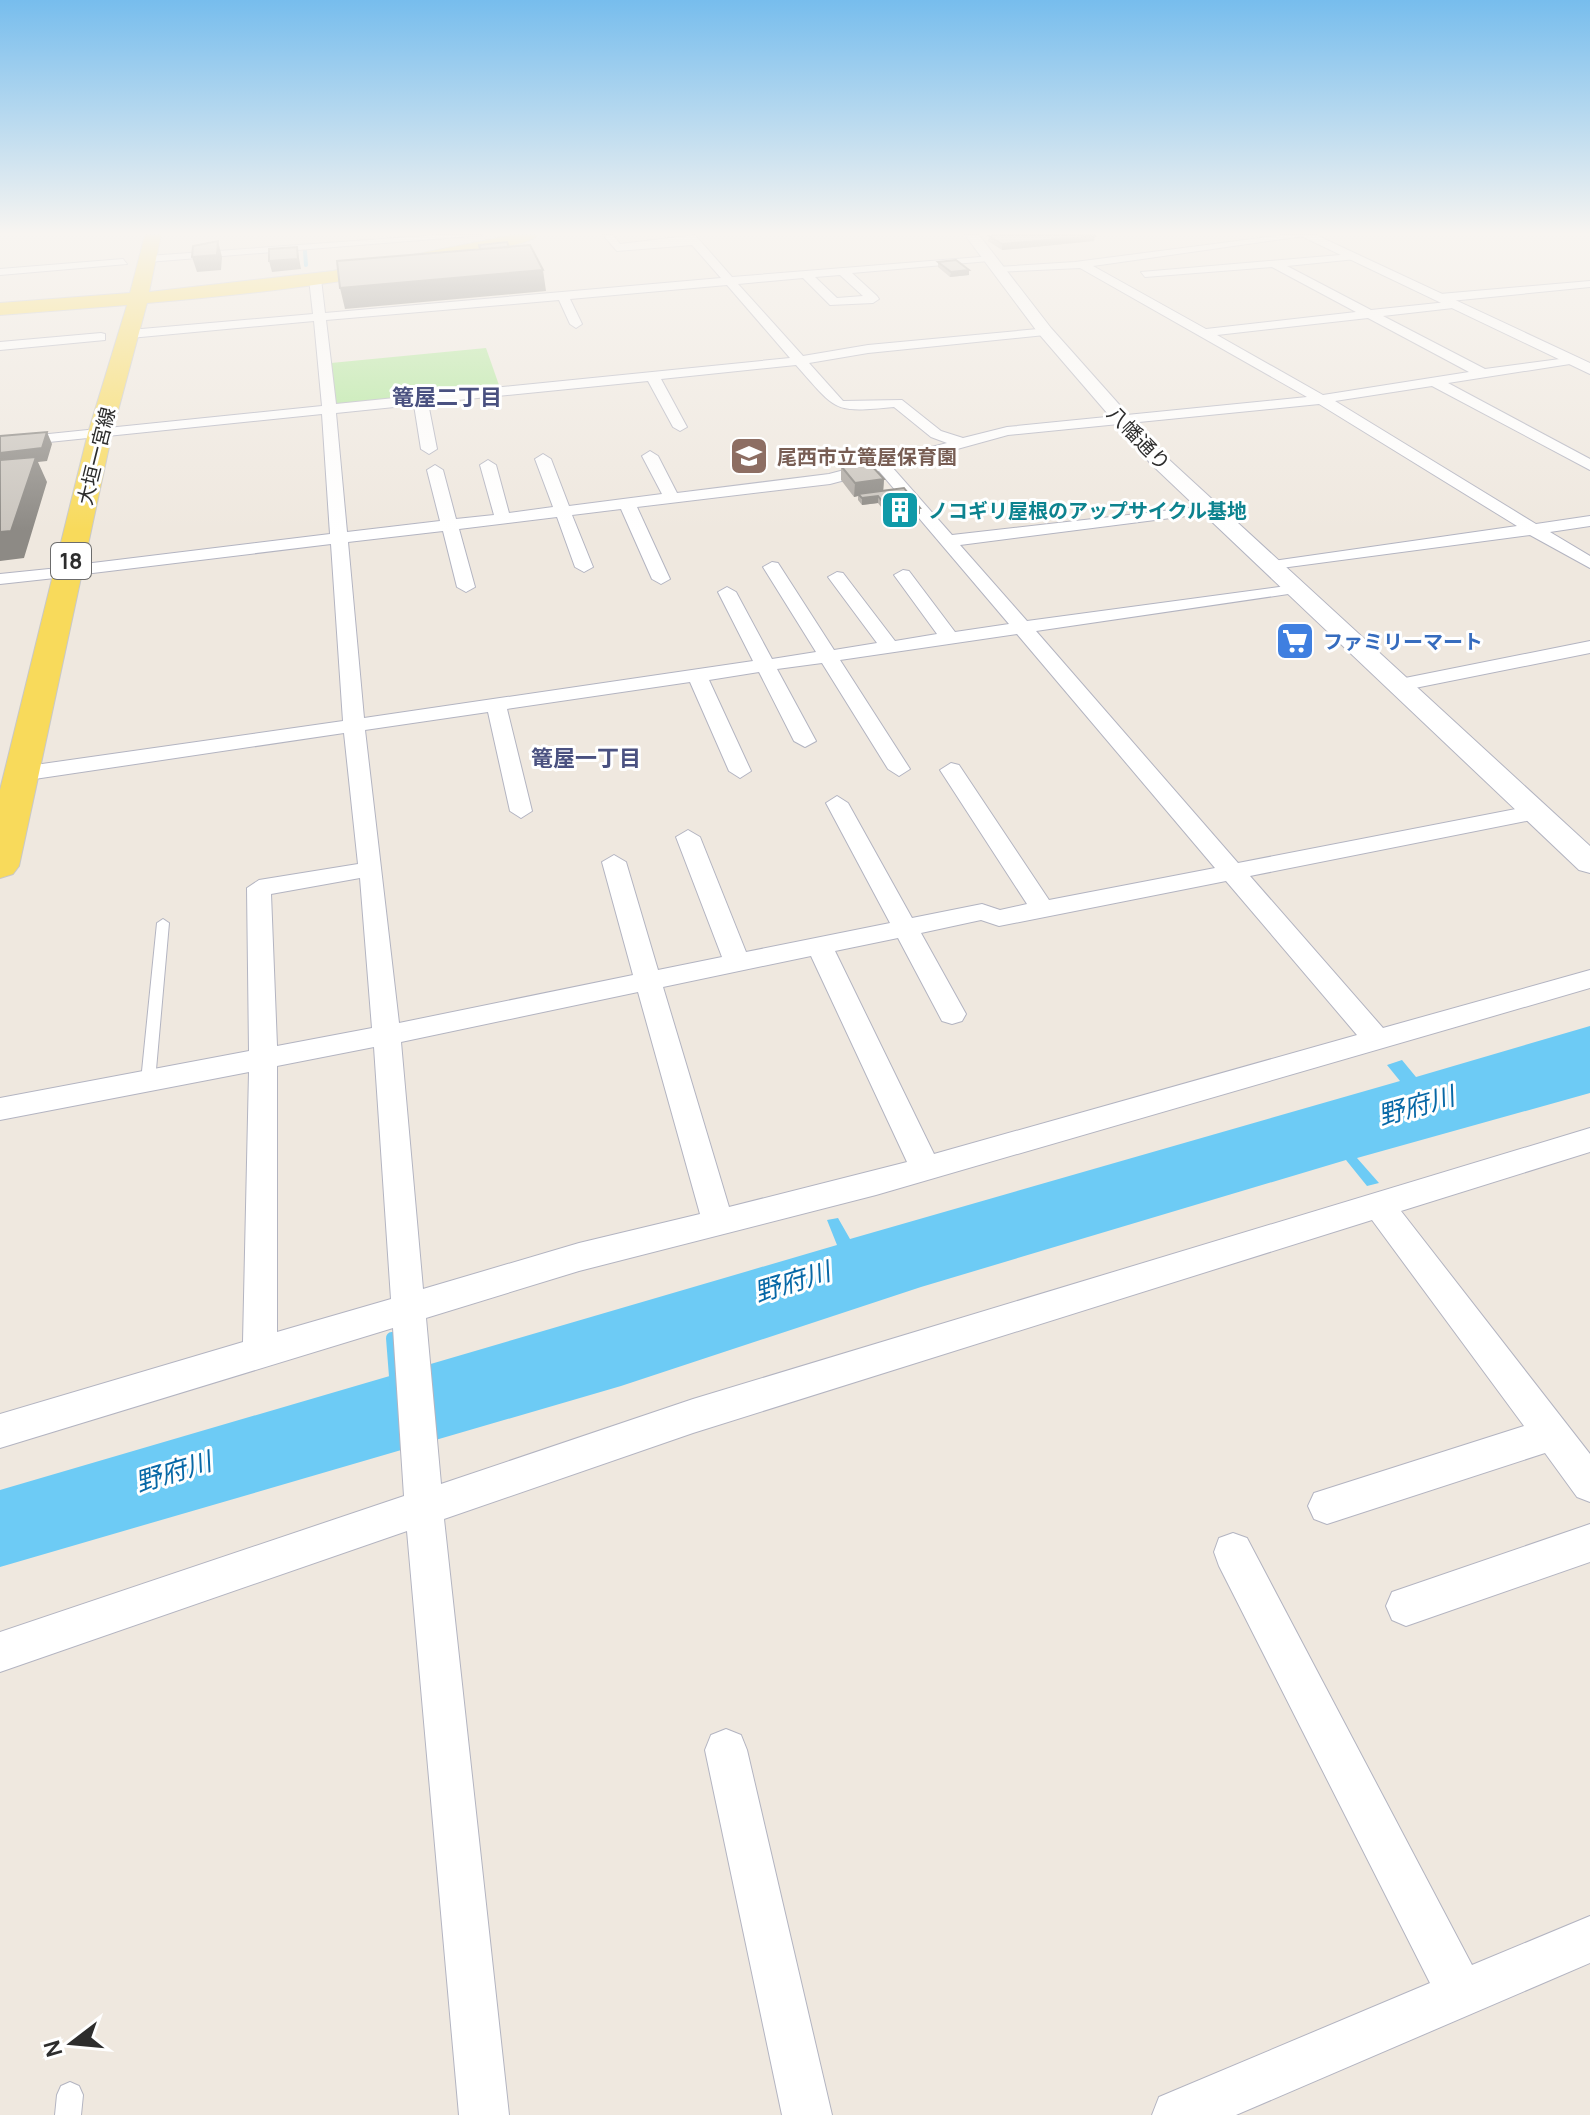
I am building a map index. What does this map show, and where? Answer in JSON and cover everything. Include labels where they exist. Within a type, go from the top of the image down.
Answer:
[{"type":"main road","name":"大垣一宮線","points":[[93,434],[103,334]]},
{"type":"main road","name":"大垣一宮線","points":[[0,756],[58,572],[93,434],[130,334]]},
{"type":"main road","name":"大垣一宮線","points":[[0,866],[21,774],[58,572]]},
{"type":"street","points":[[320,334],[354,725],[387,1035],[424,1508],[484,2115]]},
{"type":"street","points":[[776,334],[838,404],[848,407],[897,403],[936,434],[960,442]]},
{"type":"street","points":[[0,443],[652,376],[1018,334]]},
{"type":"street","name":"八幡通り","points":[[1047,334],[1119,419],[1210,508],[1590,863]]},
{"type":"street","points":[[1206,334],[1321,399],[1590,563]]},
{"type":"street","points":[[1409,334],[1482,373]]},
{"type":"street","points":[[1515,334],[1590,369]]},
{"type":"street","points":[[0,346],[101,337]]},
{"type":"street","points":[[0,579],[830,479],[1007,431],[1321,399],[1570,360]]},
{"type":"street","points":[[652,376],[680,427]]},
{"type":"street","points":[[1433,381],[1590,465]]},
{"type":"street","points":[[420,400],[429,449]]},
{"type":"street","points":[[650,456],[672,499]]},
{"type":"street","points":[[543,459],[584,567]]},
{"type":"street","points":[[488,465],[503,519]]},
{"type":"street","points":[[883,466],[1376,1039]]},
{"type":"street","points":[[435,470],[466,587]]},
{"type":"street","points":[[627,504],[661,579]]},
{"type":"street","points":[[948,541],[1210,508]]},
{"type":"street","points":[[1273,566],[1590,521]]},
{"type":"street","points":[[772,567],[899,769]]},
{"type":"street","points":[[903,575],[949,637]]},
{"type":"street","points":[[837,577],[889,646]]},
{"type":"street","points":[[21,774],[1295,588]]},
{"type":"street","points":[[727,592],[805,741]]},
{"type":"street","points":[[1400,685],[1590,647]]},
{"type":"street","points":[[696,674],[740,771]]},
{"type":"street","points":[[496,704],[521,811]]},
{"type":"street","points":[[951,770],[1042,909]]},
{"type":"street","points":[[837,803],[952,1014]]},
{"type":"street","points":[[0,1109],[387,1035],[982,912],[999,918],[1536,812]]},
{"type":"street","points":[[688,837],[737,961]]},
{"type":"street","points":[[614,862],[718,1223]]},
{"type":"street","points":[[260,1354],[263,1059],[259,888],[371,869]]},
{"type":"street","points":[[819,945],[926,1169]]},
{"type":"street","points":[[0,1431],[579,1257],[926,1169],[1590,979]]},
{"type":"street","points":[[0,1652],[693,1416],[1590,1140]]},
{"type":"street","points":[[1379,1205],[1590,1484]]},
{"type":"street","points":[[1327,1506],[1552,1434]]},
{"type":"street","points":[[1406,1606],[1590,1543]]},
{"type":"street","points":[[1233,1552],[1461,1994]]},
{"type":"street","points":[[726,1750],[807,2115]]},
{"type":"street","points":[[1177,2115],[1590,1939]]},
{"type":"lane","points":[[148,1081],[163,923]]},
{"type":"green space","points":[[486,348],[500,388],[334,404],[331,363]]},
{"type":"water","name":"野府川","points":[[1590,1026],[1590,1093],[1357,1158],[1379,1183],[1367,1186],[1346,1160],[921,1287],[621,1386],[0,1567],[0,1490],[837,1245],[827,1220],[838,1218],[850,1239],[1400,1081],[1387,1065],[1402,1060],[1416,1077]]},
{"type":"building","points":[[47,432],[42,448],[0,453],[0,436]]},
{"type":"building","points":[[36,457],[11,531],[0,532],[0,460]]},
{"type":"building","points":[[869,463],[884,479],[855,483],[841,466]]},
{"type":"building","points":[[904,488],[920,508],[890,511],[878,496],[862,498],[858,494]]},
{"type":"waterway","points":[[392,1338],[396,1389]]},
{"type":"place","name":"尾西市立篭屋保育園","points":[[749,456]]},
{"type":"place","name":"ノコギリ屋根のアップサイクル基地","points":[[900,510]]},
{"type":"place","name":"ファミリーマート","points":[[1295,641]]},
{"type":"district","name":"篭屋二丁目","points":[[447,397]]},
{"type":"district","name":"篭屋一丁目","points":[[586,758]]}]
